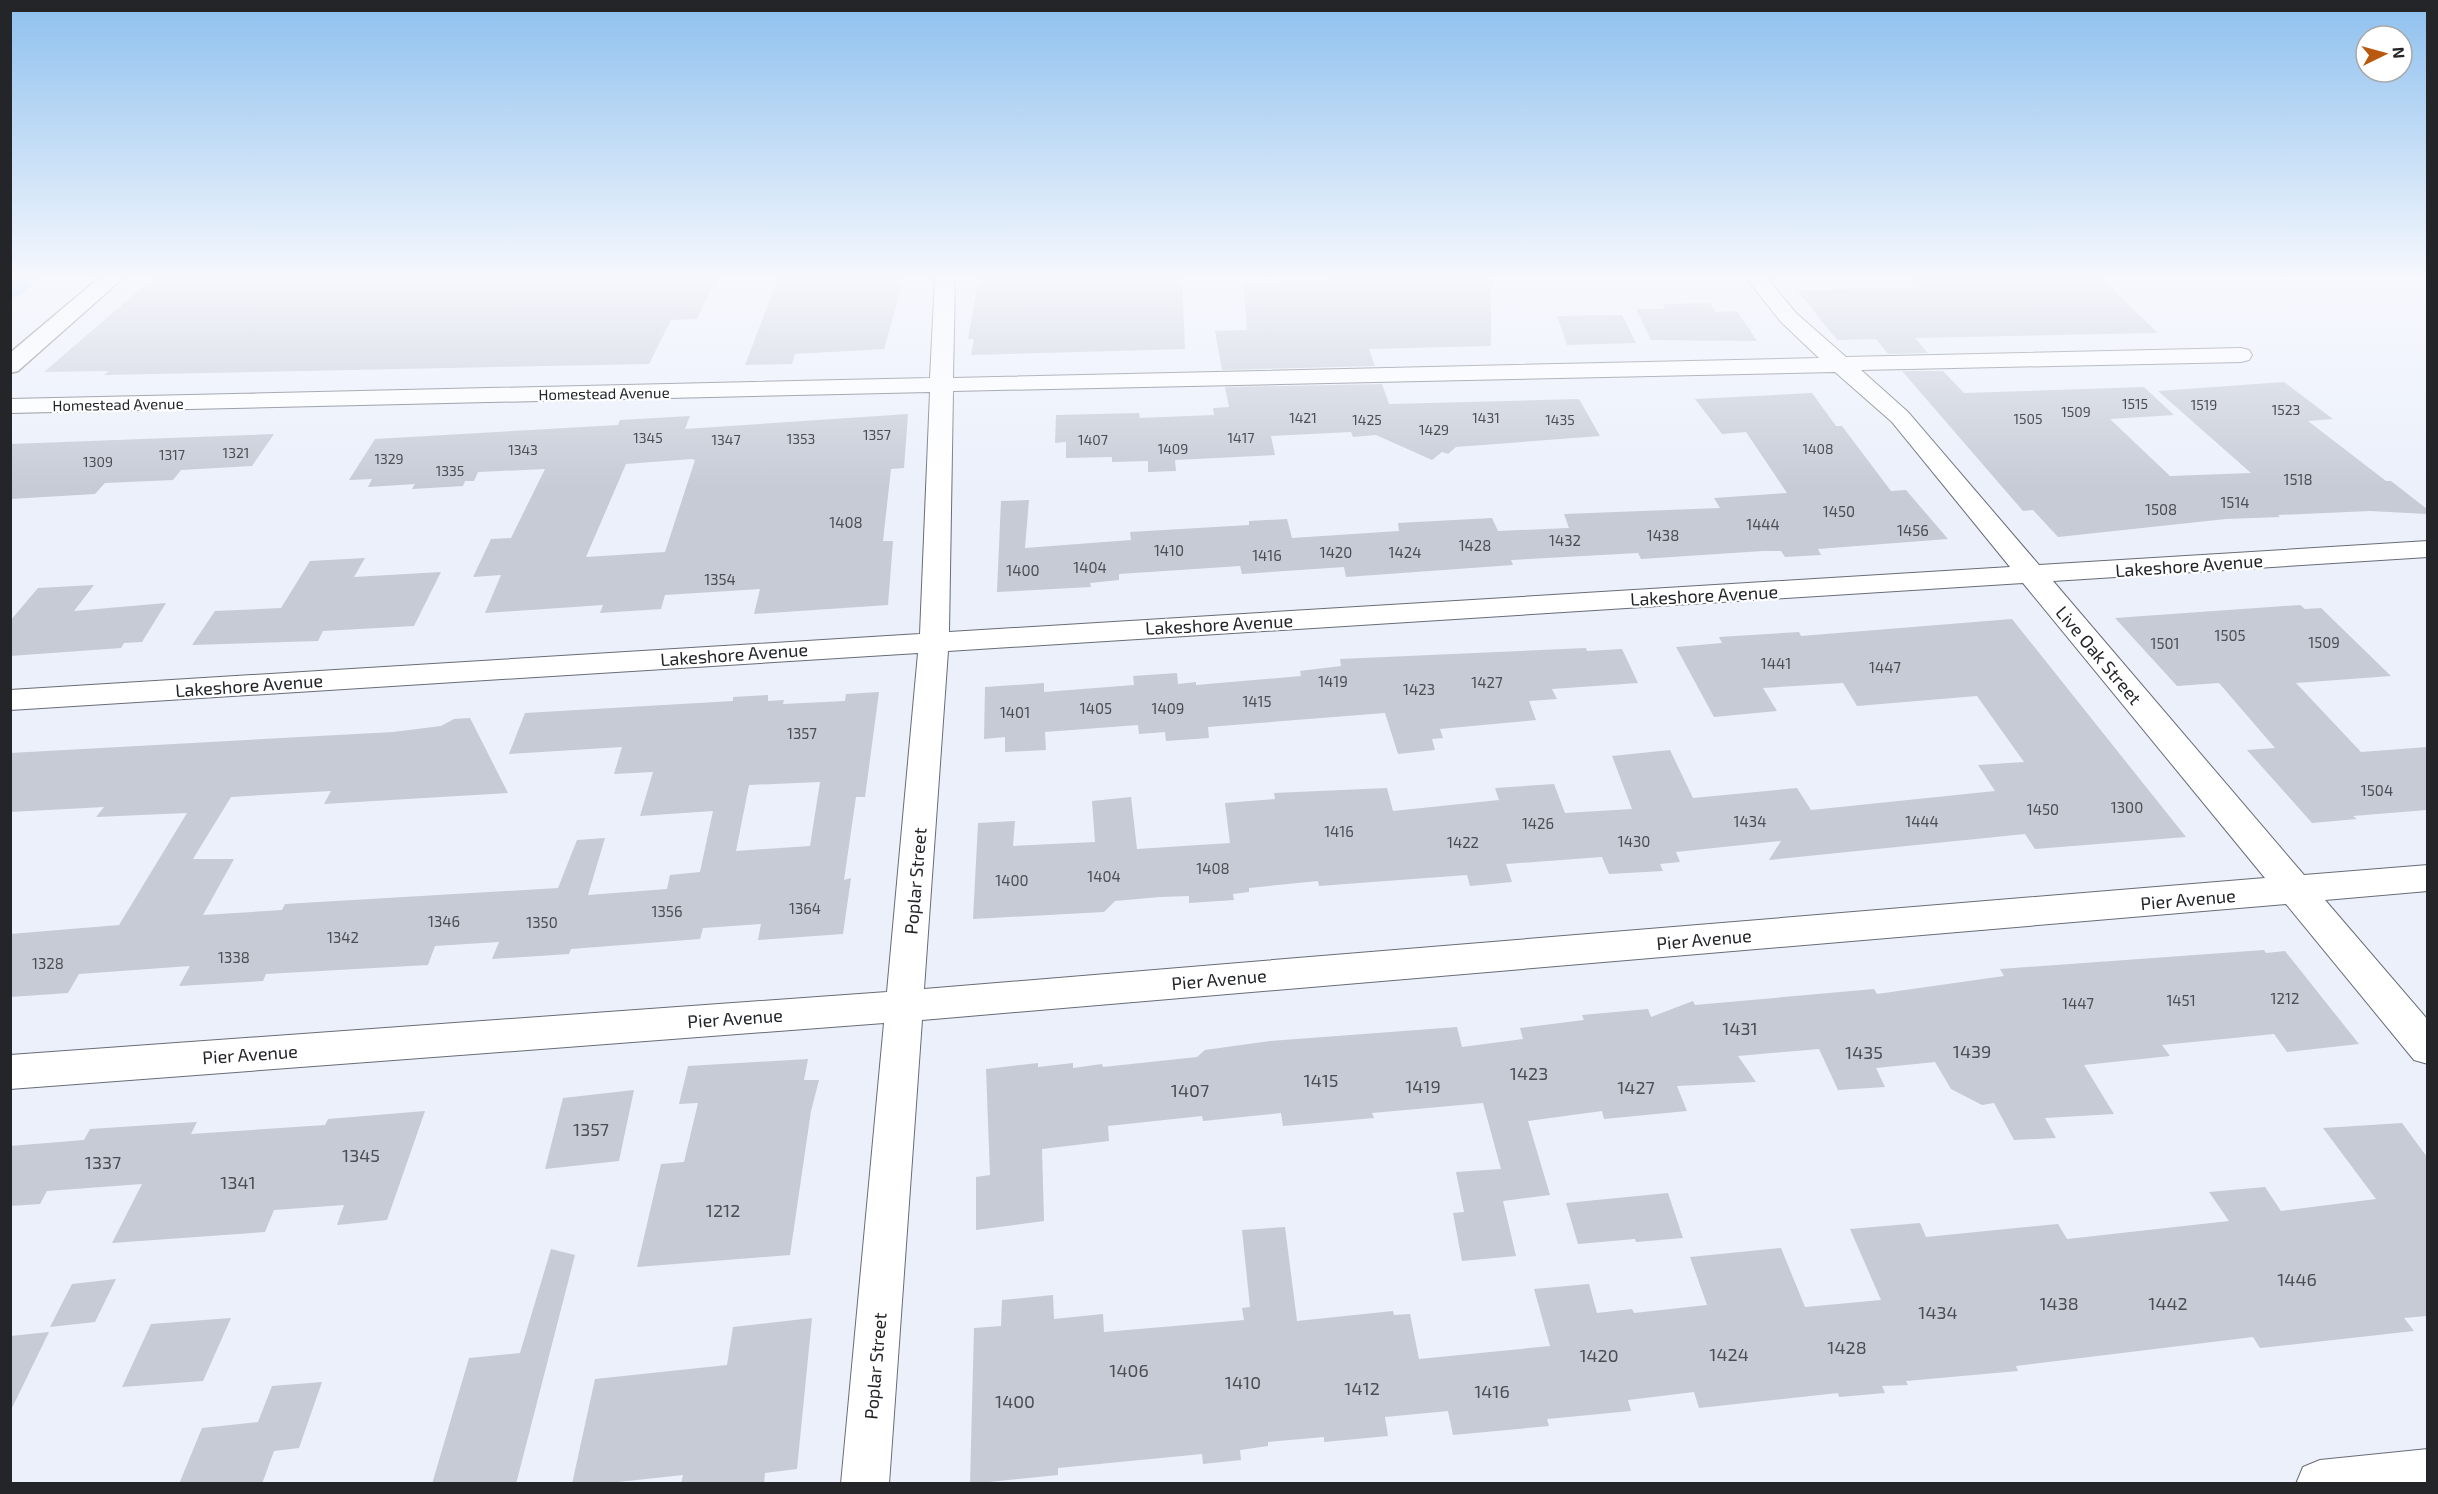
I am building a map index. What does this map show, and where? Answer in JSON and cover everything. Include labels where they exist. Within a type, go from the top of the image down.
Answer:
[{"type":"main road","points":[[10,366],[31,348]]},
{"type":"street","name":"Poplar Street","points":[[865,1484],[934,641],[942,348]]},
{"type":"street","name":"Live Oak Street","points":[[1822,348],[1863,381],[1900,417],[2427,1048]]},
{"type":"street","name":"Homestead Avenue","points":[[10,406],[2241,355]]},
{"type":"street","name":"Lakeshore Avenue","points":[[10,700],[934,641],[2033,576],[2427,549]]},
{"type":"street","name":"Pier Avenue","points":[[10,1072],[905,1006],[2427,878]]},
{"type":"street","points":[[2320,1484],[2427,1473]]},
{"type":"building","points":[[72,348],[657,348],[649,364],[104,375],[109,371],[44,372]]},
{"type":"building","points":[[752,348],[884,348],[795,354],[792,364],[745,365]]},
{"type":"building","points":[[972,348],[1185,349],[971,355]]},
{"type":"building","points":[[1218,348],[1421,348],[1369,349],[1375,366],[1222,370]]},
{"type":"building","points":[[1883,348],[1923,348],[1928,353],[1888,354]]},
{"type":"building","points":[[1902,371],[1943,371],[1964,393],[2144,387],[2174,415],[2110,419],[2170,476],[2251,473],[2158,391],[2284,382],[2333,419],[2308,421],[2386,481],[2391,481],[2427,509],[2427,514],[2370,511],[2278,515],[2280,517],[2226,519],[2058,537],[2033,510],[2023,511]]},
{"type":"building","points":[[1382,384],[1389,404],[1579,399],[1600,436],[1456,447],[1448,454],[1442,452],[1432,460],[1376,435],[1353,437],[1351,432],[1271,436],[1275,455],[1175,460],[1176,471],[1148,472],[1148,461],[1112,462],[1112,457],[1066,458],[1066,442],[1055,443],[1056,415],[1139,413],[1140,418],[1214,415],[1213,408],[1229,407],[1225,387]]},
{"type":"building","points":[[1812,393],[1836,426],[1842,426],[1891,491],[1906,490],[1948,539],[1818,549],[1821,555],[1785,557],[1781,551],[1763,551],[1641,559],[1638,553],[1511,560],[1513,565],[1346,577],[1344,567],[1242,574],[1240,566],[1119,574],[1119,580],[1090,583],[1091,587],[997,592],[1001,501],[1029,500],[1025,548],[1131,540],[1130,532],[1249,525],[1249,521],[1287,519],[1292,538],[1399,531],[1398,523],[1492,518],[1498,531],[1569,528],[1564,514],[1720,508],[1714,498],[1787,493],[1746,432],[1722,434],[1695,399]]},
{"type":"building","points":[[908,414],[904,468],[891,469],[883,541],[893,541],[888,605],[754,614],[760,589],[665,595],[661,609],[600,613],[603,605],[485,613],[501,575],[473,577],[491,539],[511,538],[545,469],[478,472],[474,481],[465,481],[463,486],[412,489],[415,484],[368,487],[372,479],[349,480],[375,439],[618,425],[620,420],[690,416],[685,429]],"holes":[[[695,460],[665,552],[586,557],[626,464]]]},
{"type":"building","points":[[274,434],[252,466],[181,470],[173,480],[105,483],[95,494],[10,499],[10,444]]},
{"type":"building","points":[[365,558],[354,577],[441,572],[414,626],[323,631],[318,641],[192,645],[215,611],[281,608],[310,561]]},
{"type":"building","points":[[94,585],[74,611],[166,603],[142,642],[124,643],[121,648],[10,656],[10,621],[38,588]]},
{"type":"building","points":[[2300,605],[2305,609],[2321,608],[2391,676],[2296,683],[2361,752],[2427,747],[2427,810],[2353,816],[2357,819],[2312,823],[2247,750],[2275,748],[2219,683],[2177,686],[2115,618]]},
{"type":"building","points":[[2012,619],[2186,837],[2035,849],[2025,834],[1769,860],[1781,841],[1676,852],[1680,862],[1660,864],[1663,871],[1609,874],[1602,857],[1506,864],[1512,882],[1470,886],[1467,875],[1319,886],[1318,881],[1249,888],[1249,892],[1233,894],[1234,900],[1189,903],[1189,896],[1160,897],[1115,901],[1104,912],[973,919],[978,823],[1015,821],[1013,846],[1095,842],[1092,801],[1131,797],[1137,849],[1230,843],[1225,803],[1275,799],[1274,793],[1387,788],[1393,811],[1499,800],[1495,788],[1554,784],[1565,813],[1632,809],[1612,756],[1670,750],[1693,798],[1797,788],[1811,810],[1995,791],[1978,765],[2024,762],[1977,696],[1857,706],[1843,683],[1763,688],[1777,711],[1714,717],[1676,647],[1722,643],[1719,637],[1799,632],[1801,636]]},
{"type":"building","points":[[1586,648],[1587,651],[1622,649],[1638,683],[1552,689],[1557,699],[1529,701],[1536,720],[1440,729],[1443,738],[1432,739],[1435,750],[1398,754],[1385,713],[1208,727],[1209,738],[1166,741],[1165,732],[1139,734],[1138,725],[1045,732],[1046,750],[1005,752],[1005,737],[984,739],[985,687],[1044,683],[1044,692],[1134,685],[1133,676],[1177,673],[1178,684],[1196,682],[1196,685],[1301,676],[1300,671],[1341,666],[1340,659]]},
{"type":"building","points":[[879,692],[865,797],[856,797],[844,880],[851,878],[843,934],[758,940],[761,924],[703,928],[700,939],[571,949],[569,954],[492,959],[499,942],[435,946],[428,965],[266,974],[263,981],[179,986],[190,966],[79,974],[68,993],[10,997],[10,934],[119,925],[187,813],[96,817],[104,807],[10,812],[10,753],[393,732],[441,726],[454,719],[470,718],[508,793],[324,804],[331,791],[231,797],[193,859],[234,859],[203,915],[282,910],[285,904],[558,888],[577,840],[605,838],[588,895],[667,889],[670,875],[700,872],[713,811],[640,816],[653,772],[614,774],[622,747],[509,754],[525,713],[733,701],[733,697],[768,695],[768,701],[784,700],[783,704],[845,701],[846,694]],"holes":[[[820,782],[810,846],[736,851],[749,785]]]},
{"type":"building","points":[[2264,950],[2266,953],[2285,951],[2359,1044],[2287,1052],[2274,1034],[2162,1045],[2170,1056],[2084,1065],[2114,1114],[2045,1118],[2056,1138],[2014,1140],[1994,1103],[1982,1105],[1951,1089],[1935,1062],[1876,1068],[1885,1087],[1838,1090],[1819,1049],[1738,1056],[1756,1082],[1677,1086],[1687,1111],[1604,1119],[1602,1111],[1528,1121],[1550,1195],[1503,1201],[1516,1256],[1462,1261],[1453,1213],[1464,1212],[1456,1172],[1501,1169],[1483,1103],[1372,1113],[1374,1118],[1283,1126],[1281,1113],[1203,1121],[1202,1116],[1108,1126],[1109,1141],[1042,1149],[1044,1221],[976,1230],[976,1177],[990,1175],[986,1069],[1038,1063],[1038,1067],[1073,1063],[1073,1068],[1102,1064],[1103,1067],[1197,1057],[1205,1050],[1270,1041],[1457,1027],[1462,1047],[1523,1039],[1520,1028],[1584,1020],[1582,1015],[1648,1009],[1651,1017],[1693,1001],[1695,1005],[1874,989],[1877,994],[2004,976],[2000,969]]},
{"type":"building","points":[[808,1059],[804,1080],[819,1080],[811,1111],[790,1255],[637,1267],[661,1164],[684,1162],[698,1103],[679,1104],[688,1066]]},
{"type":"building","points":[[634,1090],[619,1161],[545,1169],[563,1098]]},
{"type":"building","points":[[425,1111],[387,1220],[337,1225],[344,1205],[274,1210],[265,1232],[112,1243],[142,1184],[47,1191],[40,1204],[10,1206],[10,1146],[84,1140],[90,1129],[197,1122],[191,1134],[325,1125],[328,1119]]},
{"type":"building","points":[[2402,1123],[2427,1157],[2427,1316],[2404,1318],[2414,1331],[2260,1348],[2253,1337],[2016,1366],[2018,1371],[1906,1381],[1908,1385],[1882,1386],[1885,1393],[1839,1397],[1838,1393],[1699,1408],[1694,1392],[1628,1400],[1631,1411],[1547,1419],[1549,1426],[1453,1435],[1448,1411],[1385,1417],[1388,1436],[1324,1442],[1324,1437],[1268,1442],[1268,1446],[1240,1450],[1241,1460],[1203,1464],[1202,1454],[1058,1468],[1058,1475],[970,1484],[974,1328],[1001,1326],[1002,1300],[1053,1295],[1054,1319],[1103,1314],[1104,1332],[1244,1320],[1242,1308],[1250,1307],[1242,1230],[1285,1227],[1297,1321],[1393,1311],[1394,1315],[1410,1314],[1419,1359],[1550,1346],[1534,1289],[1589,1284],[1597,1313],[1632,1309],[1634,1313],[1707,1305],[1690,1257],[1781,1248],[1805,1307],[1881,1300],[1850,1229],[1920,1223],[1926,1237],[2058,1224],[2067,1239],[2229,1221],[2209,1192],[2265,1187],[2281,1211],[2376,1199],[2323,1128]]},
{"type":"building","points":[[1668,1193],[1683,1238],[1578,1244],[1566,1203]]},
{"type":"building","points":[[551,1249],[575,1255],[516,1484],[432,1484],[469,1358],[520,1353]]},
{"type":"building","points":[[116,1279],[95,1322],[50,1327],[72,1284]]},
{"type":"building","points":[[231,1318],[203,1381],[122,1387],[151,1324]]},
{"type":"building","points":[[812,1318],[797,1469],[765,1473],[764,1484],[681,1484],[683,1475],[600,1484],[572,1484],[595,1379],[727,1365],[733,1327]]},
{"type":"building","points":[[49,1332],[10,1412],[10,1336]]},
{"type":"building","points":[[322,1382],[299,1448],[274,1451],[262,1484],[179,1484],[202,1428],[258,1422],[272,1386]]}]
